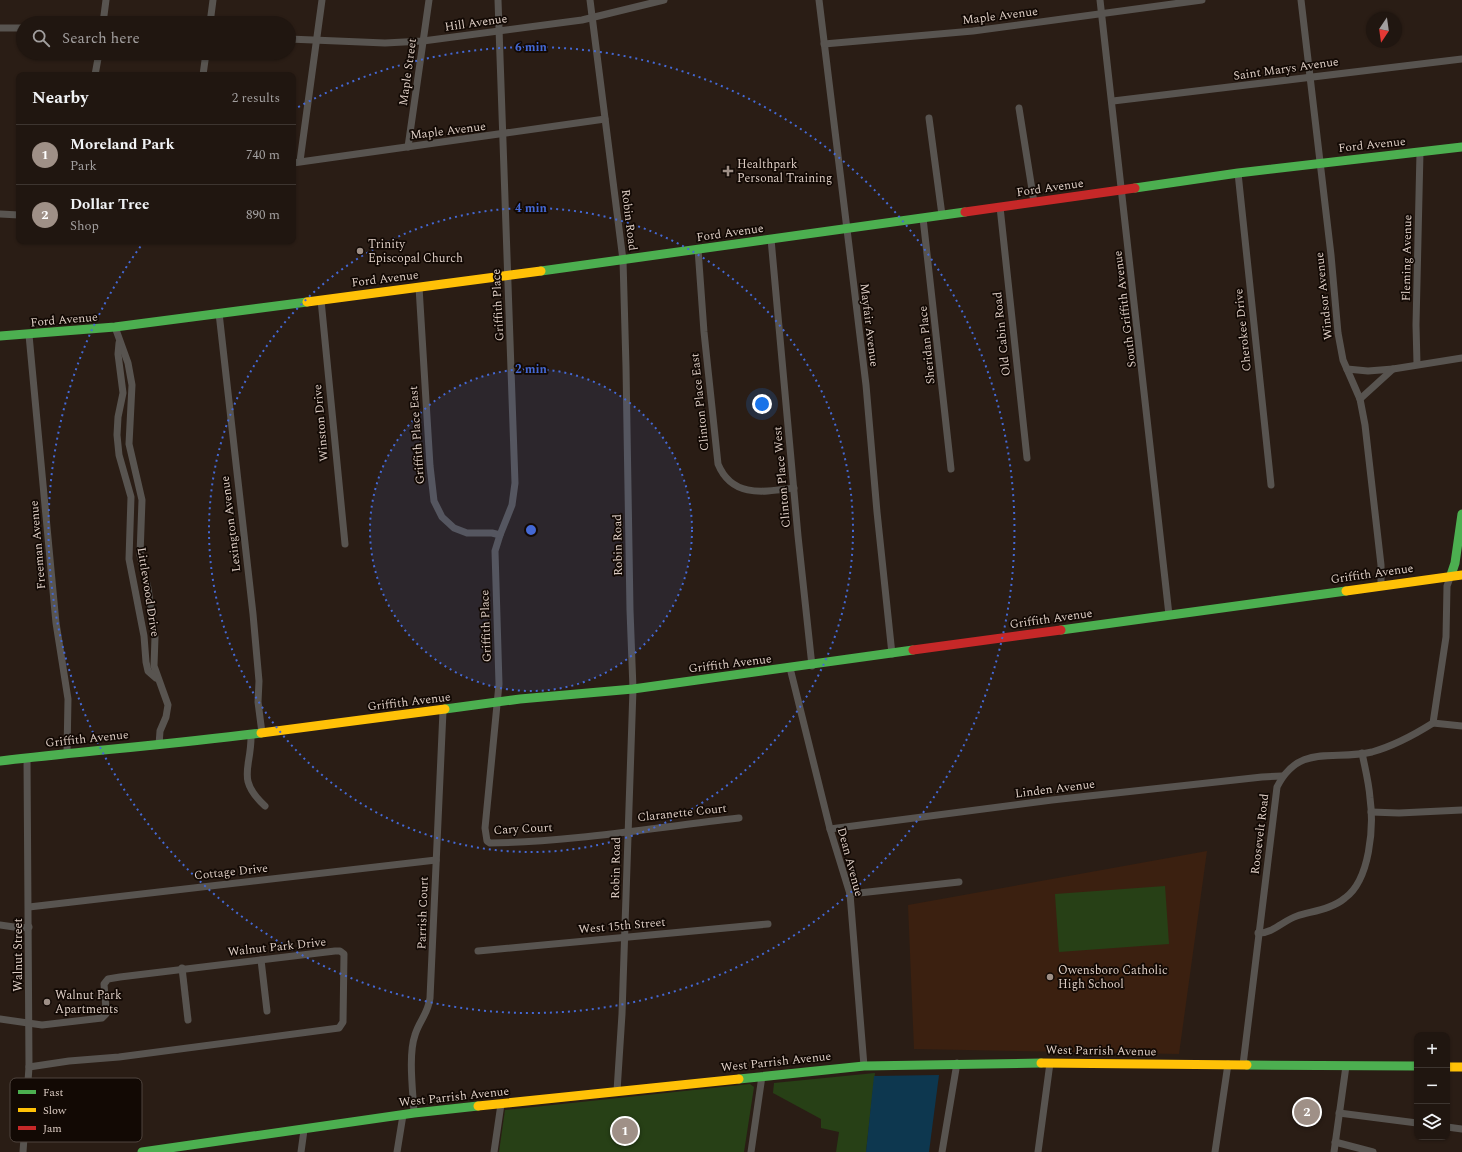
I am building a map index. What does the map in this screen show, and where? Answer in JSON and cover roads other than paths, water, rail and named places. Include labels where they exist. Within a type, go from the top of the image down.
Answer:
[{"type":"street","points":[[104,16],[106,0]]},
{"type":"street","points":[[211,16],[213,0]]},
{"type":"street","points":[[297,162],[322,0]]},
{"type":"street","name":"Maple Street","points":[[408,147],[429,0]]},
{"type":"street","name":"Griffith Place","points":[[497,703],[499,684],[495,551],[512,505],[515,484],[498,0]]},
{"type":"street","name":"Robin Road","points":[[590,0],[623,260],[633,689],[625,936],[617,1091]]},
{"type":"street","name":"Hill Avenue","points":[[296,39],[385,43],[423,41],[592,18],[664,0]]},
{"type":"street","name":"Mayfair Avenue","points":[[819,0],[866,385],[877,512],[892,654]]},
{"type":"street","name":"South Griffith Avenue","points":[[1100,0],[1113,101],[1169,615]]},
{"type":"street","name":"Maple Avenue","points":[[824,44],[973,30],[1202,0]]},
{"type":"street","name":"Windsor Avenue","points":[[1301,0],[1331,255],[1338,333],[1347,370],[1360,399],[1375,502],[1382,586]]},
{"type":"street","points":[[0,28],[16,28]]},
{"type":"street","name":"Saint Marys Avenue","points":[[1113,101],[1203,91],[1310,76],[1462,59]]},
{"type":"street","points":[[96,72],[98,60]]},
{"type":"street","points":[[203,72],[205,60]]},
{"type":"street","points":[[1019,108],[1034,202]]},
{"type":"street","points":[[929,118],[942,216]]},
{"type":"street","name":"Maple Avenue","points":[[297,162],[502,135],[605,119]]},
{"type":"street","name":"Ford Avenue","points":[[0,336],[29,335],[115,327],[698,250],[1238,173],[1462,147]]},
{"type":"street","name":"Fleming Avenue","points":[[1417,364],[1420,152]]},
{"type":"street","name":"Cherokee Drive","points":[[1238,173],[1271,485]]},
{"type":"street","name":"Old Cabin Road","points":[[1000,207],[1027,458]]},
{"type":"street","points":[[0,214],[16,215]]},
{"type":"street","name":"Sheridan Place","points":[[923,218],[951,469]]},
{"type":"street","name":"Clinton Place West","points":[[771,239],[812,666]]},
{"type":"street","name":"Clinton Place East","points":[[698,250],[704,332],[718,464],[725,478],[738,488],[755,491],[794,488]]},
{"type":"street","name":"Griffith Place East","points":[[419,287],[430,466],[434,501],[442,517],[454,528],[467,532],[492,533],[500,535]]},
{"type":"street","name":"Winston Drive","points":[[321,300],[345,544]]},
{"type":"street","name":"Lexington Avenue","points":[[219,313],[253,614],[262,733]]},
{"type":"street","name":"Littlewood Drive","points":[[115,327],[128,363],[132,385],[128,444],[142,500],[140,555],[148,588],[155,637],[154,666],[157,678],[167,699],[168,705],[166,717],[160,731],[159,745]]},
{"type":"street","name":"Freeman Avenue","points":[[29,335],[56,623],[68,699],[67,753]]},
{"type":"street","name":"Littlewood Drive","points":[[119,341],[118,354],[123,393],[118,417],[117,435],[119,455],[131,497],[129,559],[144,636],[148,671],[157,678]]},
{"type":"street","points":[[1347,370],[1368,371],[1393,369],[1462,358]]},
{"type":"street","points":[[1360,399],[1393,369]]},
{"type":"street","points":[[1433,723],[1446,637],[1447,586],[1455,563],[1462,514]]},
{"type":"street","name":"Griffith Avenue","points":[[0,760],[183,743],[497,703],[633,689],[812,666],[1462,574]]},
{"type":"street","name":"Dean Avenue","points":[[790,668],[830,829],[850,894],[864,1066]]},
{"type":"street","name":"Cary Court","points":[[497,703],[485,828],[488,842],[512,842],[628,831]]},
{"type":"street","name":"Parrish Court","points":[[414,1113],[413,1043],[416,1031],[427,1014],[430,998],[443,710]]},
{"type":"street","points":[[1282,776],[1293,765],[1310,758],[1362,753],[1393,744],[1433,723],[1462,726]]},
{"type":"street","points":[[251,734],[247,772],[248,783],[253,795],[265,806]]},
{"type":"street","points":[[1258,933],[1267,932],[1294,916],[1338,903],[1358,884],[1366,865],[1371,812],[1362,753]]},
{"type":"street","name":"Walnut Street","points":[[26,758],[29,906],[28,1078]]},
{"type":"street","name":"Linden Avenue","points":[[830,829],[1067,799],[1282,776]]},
{"type":"street","name":"Roosevelt Road","points":[[1243,1064],[1277,787],[1282,776]]},
{"type":"street","points":[[1371,812],[1399,813],[1462,810]]},
{"type":"street","name":"Claranette Court","points":[[628,831],[739,818]]},
{"type":"street","name":"Cottage Drive","points":[[29,906],[436,860]]},
{"type":"street","points":[[850,894],[959,882]]},
{"type":"street","name":"West 15th Street","points":[[478,951],[625,936],[768,924]]},
{"type":"street","points":[[0,925],[21,928],[29,927]]},
{"type":"street","name":"Walnut Park Drive","points":[[29,1024],[42,1025],[102,1018],[106,1009],[103,988],[105,981],[120,976],[340,951],[343,952],[345,958],[342,1026],[119,1057],[69,1061],[29,1067]]},
{"type":"street","points":[[261,960],[267,1011]]},
{"type":"street","points":[[182,968],[188,1020]]},
{"type":"street","points":[[0,1019],[29,1024]]},
{"type":"street","points":[[942,1152],[957,1063]]},
{"type":"street","name":"West Parrish Avenue","points":[[142,1152],[166,1151],[414,1113],[864,1066],[957,1063],[1050,1063],[1414,1066]]},
{"type":"street","points":[[1038,1152],[1050,1063]]},
{"type":"street","points":[[1215,1152],[1228,1064]]},
{"type":"street","points":[[1334,1152],[1346,1066]]},
{"type":"street","points":[[1450,1067],[1462,1067]]},
{"type":"street","points":[[751,1152],[762,1076]]},
{"type":"street","points":[[494,1152],[501,1104]]},
{"type":"street","points":[[1339,1113],[1414,1123]]},
{"type":"street","points":[[397,1152],[403,1115]]},
{"type":"street","points":[[1450,1127],[1462,1128]]},
{"type":"street","points":[[301,1152],[304,1130]]},
{"type":"street","name":"Walnut Street","points":[[23,1152],[24,1142]]},
{"type":"street","points":[[1335,1142],[1373,1152]]},
{"type":"water","points":[[939,1075],[929,1152],[866,1152],[874,1076]]},
{"type":"place","name":"Healthpark Personal Training","points":[[728,171]]},
{"type":"place","name":"Trinity Episcopal Church","points":[[360,251]]},
{"type":"place","name":"Owensboro Catholic High School","points":[[1050,977]]},
{"type":"place","name":"Walnut Park Apartments","points":[[47,1002]]},
{"type":"place","name":"Dollar Tree","points":[[1307,1112]]},
{"type":"place","name":"Moreland Park","points":[[625,1131]]}]
